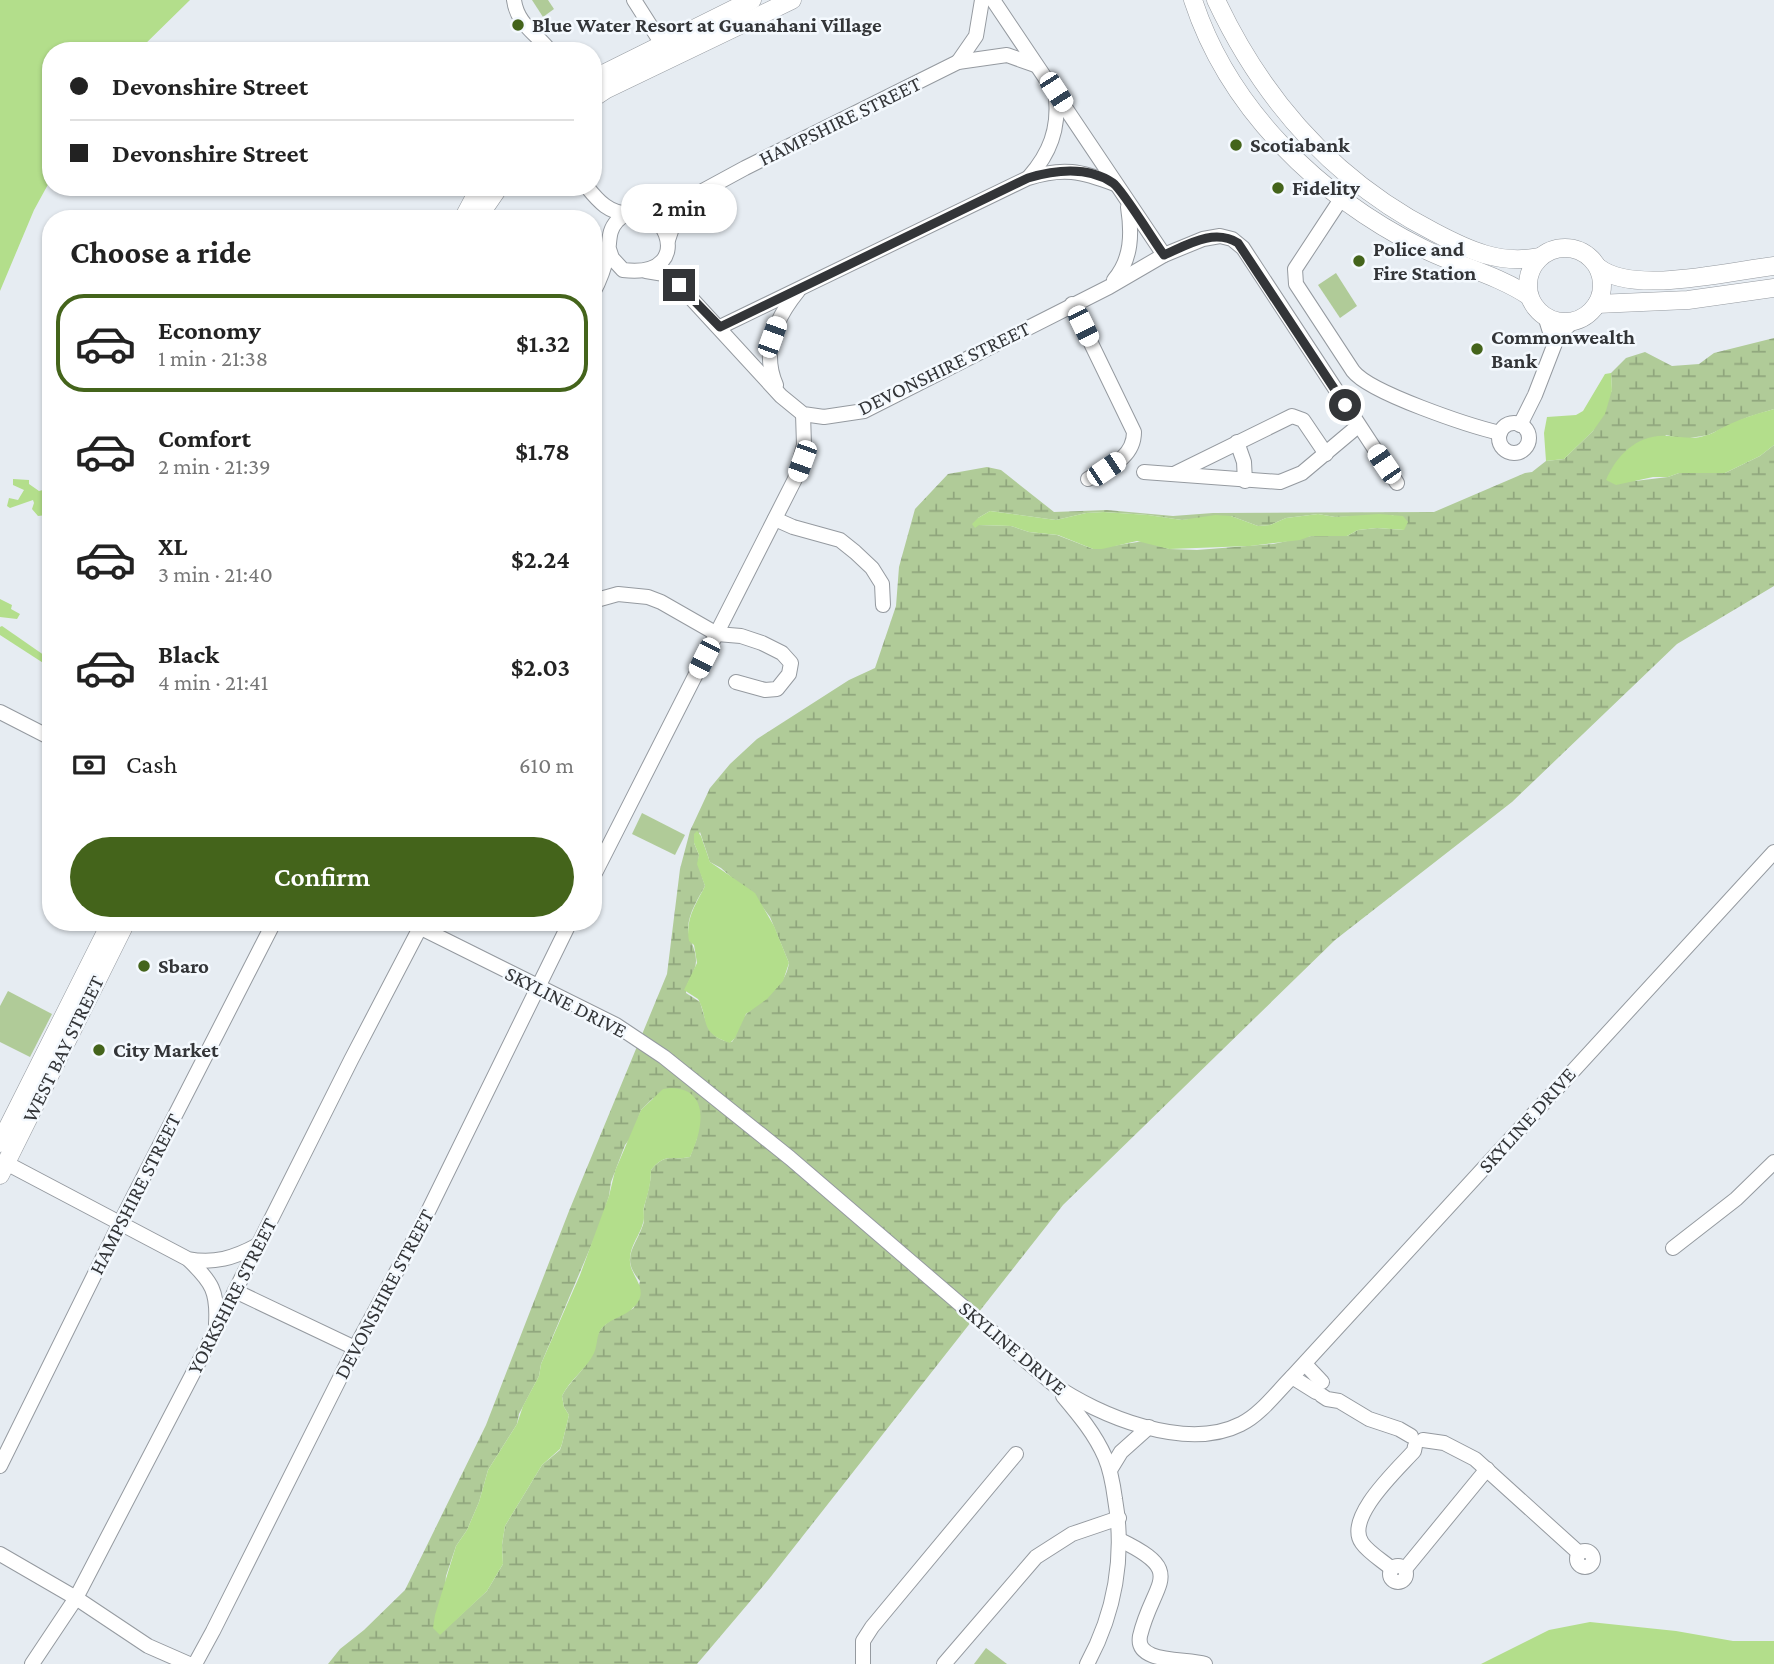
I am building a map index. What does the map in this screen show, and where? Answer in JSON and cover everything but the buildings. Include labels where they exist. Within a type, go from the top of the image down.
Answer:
[{"type":"main road","points":[[602,74],[752,0]]},
{"type":"main road","points":[[602,92],[793,0]]},
{"type":"main road","points":[[1193,0],[1202,28],[1244,100],[1294,157],[1341,199],[1406,240],[1459,265],[1506,282],[1529,296],[1545,316],[1561,322],[1573,321],[1589,313],[1597,304],[1602,287],[1599,268],[1591,257],[1573,248],[1558,248],[1539,257],[1520,261],[1507,260],[1456,244],[1383,202],[1349,178],[1319,151],[1272,96],[1245,55],[1216,0]]},
{"type":"main road","points":[[1529,296],[1530,272],[1539,257]]},
{"type":"main road","points":[[1599,268],[1619,278],[1638,281],[1693,278],[1774,266]]},
{"type":"main road","points":[[1597,304],[1688,300],[1774,288]]},
{"type":"main road","name":"WEST BAY STREET","points":[[0,1143],[106,931]]},
{"type":"main road","name":"WEST BAY STREET","points":[[3,1169],[122,931]]},
{"type":"street","points":[[514,0],[520,19],[541,42]]},
{"type":"street","points":[[634,0],[662,44]]},
{"type":"street","points":[[958,62],[976,36],[982,0]]},
{"type":"street","points":[[993,0],[1164,255]]},
{"type":"street","name":"HAMPSHIRE STREET","points":[[636,214],[653,215],[686,201],[745,167],[958,62],[1007,55],[1035,65]]},
{"type":"street","points":[[1028,178],[1043,161],[1054,137],[1058,117],[1056,92]]},
{"type":"street","points":[[720,327],[1028,178],[1046,172],[1066,170],[1115,184]]},
{"type":"street","points":[[594,196],[606,219],[612,258],[623,270]]},
{"type":"street","points":[[1341,199],[1300,261],[1294,276],[1296,284],[1353,371],[1364,381],[1392,395],[1474,427],[1500,433]]},
{"type":"street","points":[[598,201],[612,211],[655,218],[662,224],[668,244],[670,270],[679,285]]},
{"type":"street","points":[[646,271],[659,264],[674,222],[686,201]]},
{"type":"street","points":[[1109,286],[1126,261],[1130,222],[1128,203]]},
{"type":"street","points":[[602,268],[617,222],[636,214]]},
{"type":"street","name":"DEVONSHIRE STREET","points":[[803,414],[824,418],[864,411],[1109,286],[1164,255],[1213,237],[1227,237],[1238,243],[1397,483]]},
{"type":"street","points":[[602,283],[609,275],[623,270],[664,274],[679,285],[781,396],[803,414],[804,436],[802,461],[775,519],[602,859]]},
{"type":"street","points":[[781,396],[771,373],[769,355],[772,337],[787,304],[802,287]]},
{"type":"street","points":[[1072,304],[1134,432],[1134,444],[1126,455],[1088,479]]},
{"type":"street","points":[[1545,316],[1554,345]]},
{"type":"street","points":[[1520,425],[1554,345],[1573,321]]},
{"type":"street","points":[[1173,474],[1283,419],[1298,416],[1326,454]]},
{"type":"street","points":[[1508,424],[1520,425],[1527,431],[1526,445],[1521,451],[1510,452],[1503,448],[1499,440],[1500,433],[1508,424]]},
{"type":"street","points":[[1144,472],[1280,482],[1292,478],[1326,454],[1358,426]]},
{"type":"street","points":[[1237,442],[1244,463],[1245,481]]},
{"type":"street","points":[[775,519],[840,540],[872,568],[882,584],[883,605]]},
{"type":"street","points":[[602,598],[618,594],[648,597],[717,634],[753,639],[782,653],[791,663],[789,674],[777,689],[765,690],[736,682]]},
{"type":"street","points":[[0,712],[42,733]]},
{"type":"street","name":"SKYLINE DRIVE","points":[[431,931],[616,1025],[682,1070],[790,1158],[1053,1384],[1094,1409],[1149,1427],[1196,1434],[1221,1432],[1242,1424],[1305,1364],[1774,852]]},
{"type":"street","name":"HAMPSHIRE STREET","points":[[0,1466],[120,1223],[269,931]]},
{"type":"street","name":"YORKSHIRE STREET","points":[[33,1664],[76,1598],[215,1331],[415,931]]},
{"type":"street","name":"DEVONSHIRE STREET","points":[[195,1664],[355,1348],[418,1232],[566,931]]},
{"type":"street","points":[[1674,1248],[1736,1199],[1774,1162]]},
{"type":"street","points":[[3,1169],[120,1223],[188,1259],[214,1289],[217,1311],[215,1331]]},
{"type":"street","points":[[188,1259],[219,1261],[243,1254],[258,1245]]},
{"type":"street","points":[[235,1291],[355,1348]]},
{"type":"street","points":[[1305,1364],[1327,1399],[1339,1401],[1369,1419],[1399,1429],[1416,1441],[1444,1443],[1461,1450],[1487,1469],[1579,1553]]},
{"type":"street","points":[[1292,1377],[1321,1389]]},
{"type":"street","points":[[1053,1384],[1093,1434],[1110,1470],[1119,1518],[1118,1573],[1110,1613],[1087,1664]]},
{"type":"street","points":[[1110,1470],[1121,1452],[1149,1427]]},
{"type":"street","points":[[1416,1441],[1414,1451],[1366,1507],[1358,1526],[1362,1544],[1399,1569],[1487,1469]]},
{"type":"street","points":[[863,1664],[863,1640],[872,1627],[1016,1454]]},
{"type":"street","points":[[944,1664],[1036,1557],[1072,1534],[1119,1518]]},
{"type":"street","points":[[1120,1541],[1147,1553],[1160,1570],[1160,1580],[1140,1636],[1143,1652],[1152,1657],[1205,1664]]},
{"type":"street","points":[[0,1554],[76,1598],[148,1646],[189,1664]]},
{"type":"green space","points":[[532,0],[548,0],[554,9],[543,17]]},
{"type":"green space","points":[[1336,273],[1357,306],[1340,318],[1318,285]]},
{"type":"green space","points":[[1774,338],[1774,409],[1708,435],[1684,439],[1666,435],[1635,481],[1679,473],[1725,473],[1760,456],[1774,445],[1774,586],[1677,644],[1512,802],[1335,940],[1063,1205],[769,1579],[697,1664],[328,1664],[340,1649],[405,1590],[486,1425],[569,1211],[667,974],[680,869],[690,831],[710,788],[730,764],[757,739],[849,680],[875,668],[896,606],[899,567],[915,509],[948,474],[987,467],[1001,470],[1054,512],[1107,510],[1173,516],[1213,513],[1434,512],[1532,472],[1546,461],[1564,459],[1593,431],[1612,390],[1611,373],[1626,358],[1645,352],[1672,366],[1699,364],[1714,353]],"holes":[[[990,511],[1056,520],[1104,512],[1182,520],[1231,516],[1258,526],[1270,525],[1286,518],[1318,514],[1335,517],[1393,515],[1404,530],[1377,528],[1358,530],[1347,536],[1311,536],[1273,544],[1197,550],[1169,549],[1144,541],[1093,549],[1057,535],[1029,532],[1011,526],[979,525],[978,518]],[[700,832],[710,862],[721,868],[758,901],[770,917],[789,963],[787,972],[777,987],[742,1020],[732,1042],[718,1038],[713,1033],[706,1022],[700,1002],[686,993],[696,961],[688,932],[689,922],[705,886],[694,843]],[[653,1098],[697,1138],[690,1157],[665,1159],[651,1170],[644,1223],[630,1259],[634,1273],[640,1281],[634,1308],[604,1325],[591,1357],[562,1396],[569,1415],[560,1450],[542,1465],[505,1526],[503,1564],[487,1591],[440,1634],[446,1576],[456,1546],[467,1530],[479,1502],[488,1470],[517,1424],[519,1414],[539,1376],[541,1364],[599,1227],[611,1182],[641,1110]]]},
{"type":"green space","points":[[642,813],[685,835],[675,855],[632,834]]},
{"type":"green space","points":[[8,991],[52,1014],[30,1057],[0,1042],[0,1006]]},
{"type":"green space","points":[[986,1648],[1007,1664],[974,1664]]},
{"type":"shaded area","points":[[0,0],[190,0],[147,42],[42,42],[42,195],[0,291]]},
{"type":"shaded area","points":[[1611,373],[1612,390],[1605,414],[1593,431],[1564,459],[1546,461],[1544,433],[1547,417],[1576,415],[1583,411],[1605,374]]},
{"type":"shaded area","points":[[1774,409],[1774,445],[1760,456],[1725,473],[1679,473],[1616,485],[1606,480],[1616,462],[1630,447],[1648,438],[1702,437],[1741,419]]},
{"type":"shaded area","points":[[13,479],[29,480],[29,484],[42,490],[42,516],[38,516],[32,509],[33,500],[10,508],[7,506],[9,498],[18,500],[24,490],[13,485]]},
{"type":"shaded area","points":[[990,511],[1056,520],[1104,512],[1182,520],[1215,515],[1231,516],[1258,526],[1270,525],[1286,518],[1318,514],[1335,517],[1379,514],[1403,516],[1408,522],[1404,530],[1377,528],[1358,530],[1347,536],[1311,536],[1300,540],[1250,546],[1169,549],[1137,541],[1093,549],[1058,535],[1029,532],[1011,526],[979,525],[975,528],[972,524]]},
{"type":"shaded area","points":[[0,599],[12,605],[11,609],[20,614],[17,619],[0,617]]},
{"type":"shaded area","points":[[0,627],[42,654],[42,662],[0,635]]},
{"type":"shaded area","points":[[697,831],[710,862],[755,893],[774,926],[789,963],[783,981],[767,999],[746,1014],[730,1043],[713,1035],[706,1025],[698,999],[684,990],[697,963],[694,945],[689,941],[690,919],[705,886],[697,864],[699,855],[694,834]]},
{"type":"shaded area","points":[[663,1089],[684,1090],[693,1096],[698,1104],[700,1124],[690,1157],[665,1159],[651,1170],[644,1221],[630,1258],[632,1271],[640,1288],[639,1300],[631,1310],[602,1328],[591,1359],[562,1396],[569,1415],[562,1444],[542,1465],[505,1526],[503,1564],[487,1591],[440,1635],[433,1628],[435,1615],[456,1546],[467,1530],[479,1502],[488,1470],[517,1424],[539,1376],[541,1364],[580,1275],[609,1196],[615,1171],[641,1110]]},
{"type":"shaded area","points":[[1590,1622],[1676,1631],[1733,1641],[1774,1641],[1774,1664],[1481,1664],[1549,1630]]},
{"type":"place","name":"Blue Water Resort at Guanahani Village","points":[[518,25]]},
{"type":"place","name":"Scotiabank","points":[[1236,145]]},
{"type":"place","name":"Fidelity","points":[[1278,188]]},
{"type":"place","name":"Police and Fire Station","points":[[1359,261]]},
{"type":"place","name":"Commonwealth Bank","points":[[1477,349]]},
{"type":"place","name":"Sbaro","points":[[144,966]]},
{"type":"place","name":"City Market","points":[[99,1050]]},
{"type":"route","points":[[679,285],[720,327],[1028,178],[1046,172],[1079,172],[1115,184],[1164,255],[1213,237],[1227,237],[1238,243],[1345,405]]}]
